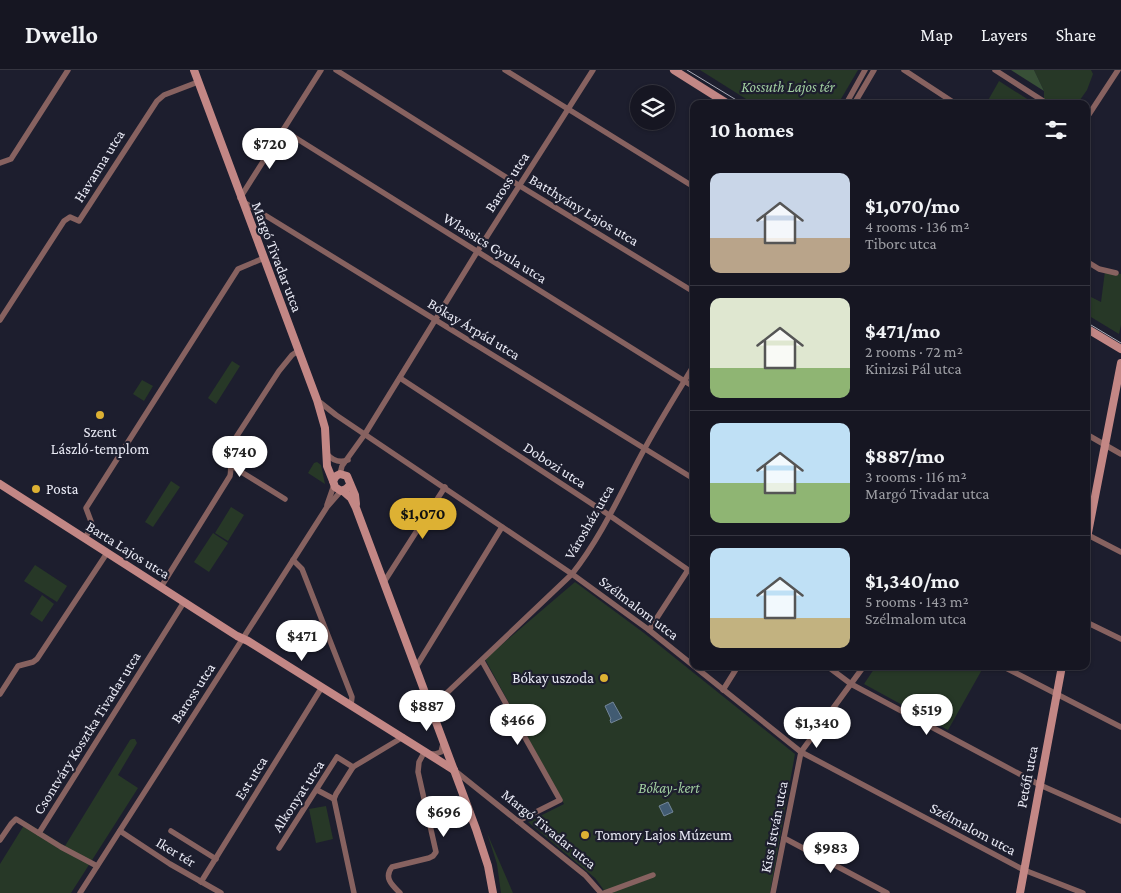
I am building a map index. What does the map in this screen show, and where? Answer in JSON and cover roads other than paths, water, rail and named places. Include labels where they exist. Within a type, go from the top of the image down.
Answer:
[{"type":"street","points":[[0,163],[11,159],[68,70]]},
{"type":"street","name":"Margó Tivadar utca","points":[[194,70],[317,400],[325,428],[327,454],[338,478]]},
{"type":"street","points":[[241,199],[321,70]]},
{"type":"street","name":"Batthyány Lajos utca","points":[[336,70],[520,186],[690,290]]},
{"type":"street","points":[[505,70],[690,185]]},
{"type":"street","name":"Baross utca","points":[[80,893],[327,506],[342,466],[365,434],[477,252],[593,70]]},
{"type":"street","points":[[848,100],[865,70]]},
{"type":"street","points":[[856,100],[874,70]]},
{"type":"street","points":[[904,70],[950,100]]},
{"type":"street","points":[[995,70],[1042,100]]},
{"type":"street","points":[[1090,113],[1118,70]]},
{"type":"street","points":[[679,71],[722,100]]},
{"type":"street","name":"Havanna utca","points":[[0,320],[64,221],[70,217],[80,221],[157,101],[164,95],[198,82]]},
{"type":"street","name":"Wlassics Gyula utca","points":[[283,130],[690,385]]},
{"type":"street","name":"Bókay Árpád utca","points":[[241,199],[690,476]]},
{"type":"street","points":[[85,539],[92,524],[86,508],[238,269],[264,258]]},
{"type":"street","points":[[1090,263],[1099,269],[1116,273]]},
{"type":"street","points":[[1090,330],[1121,349]]},
{"type":"street","points":[[161,587],[230,476],[228,455],[231,445],[279,372],[292,355],[298,351]]},
{"type":"street","points":[[1090,521],[1121,363]]},
{"type":"street","name":"Városház utca","points":[[431,708],[572,574],[581,563],[690,371]]},
{"type":"street","name":"Dobozi utca","points":[[400,378],[688,570]]},
{"type":"street","name":"Szélmalom utca","points":[[317,400],[336,415],[572,574],[649,630],[690,663]]},
{"type":"street","points":[[1090,437],[1121,454]]},
{"type":"street","points":[[327,454],[335,461],[348,460]]},
{"type":"street","points":[[230,465],[284,500]]},
{"type":"street","points":[[356,508],[355,495],[350,484],[338,478],[336,489],[351,498],[384,582],[485,856],[493,893]]},
{"type":"street","name":"Barta Lajos utca","points":[[0,484],[184,602],[454,770]]},
{"type":"street","points":[[342,491],[350,484]]},
{"type":"street","points":[[384,582],[444,487]]},
{"type":"street","name":"Baross utca","points":[[327,506],[342,491]]},
{"type":"street","points":[[416,668],[502,527]]},
{"type":"street","points":[[1090,538],[1121,552]]},
{"type":"street","points":[[0,694],[18,666],[37,659],[107,553]]},
{"type":"street","points":[[293,560],[302,569],[352,697],[351,705]]},
{"type":"street","points":[[649,630],[688,570]]},
{"type":"street","name":"Csontváry Kosztka Tivadar utca","points":[[0,840],[16,819],[39,833],[184,602]]},
{"type":"street","points":[[1090,624],[1121,639]]},
{"type":"street","points":[[482,661],[560,800],[518,821]]},
{"type":"street","name":"Szélmalom utca","points":[[698,670],[801,752],[1024,870],[1083,893]]},
{"type":"street","points":[[723,690],[736,670]]},
{"type":"street","points":[[832,670],[851,684],[1040,785],[1121,821]]},
{"type":"street","name":"Kiss István utca","points":[[773,893],[801,752],[861,670]]},
{"type":"street","points":[[1010,670],[1121,727]]},
{"type":"street","name":"Petőfi utca","points":[[1020,893],[1061,670]]},
{"type":"street","name":"Est utca","points":[[201,882],[322,687]]},
{"type":"street","points":[[354,893],[334,799],[337,790],[353,767],[402,737]]},
{"type":"street","points":[[400,893],[388,878],[392,867],[429,858],[436,852],[418,772],[419,762],[427,752],[435,754],[441,752],[443,741]]},
{"type":"street","name":"Alkonyat utca","points":[[279,848],[337,757],[353,767]]},
{"type":"street","name":"Margó Tivadar utca","points":[[454,770],[586,876],[602,893]]},
{"type":"street","points":[[317,790],[334,799]]},
{"type":"street","points":[[171,831],[216,858]]},
{"type":"street","name":"Iker tér","points":[[120,832],[170,864],[221,893]]},
{"type":"street","points":[[39,833],[97,866]]},
{"type":"street","points":[[784,838],[887,893]]},
{"type":"street","points":[[602,893],[653,875]]},
{"type":"water","points":[[613,702],[622,718],[611,723],[605,706]]},
{"type":"water","points":[[668,802],[673,812],[664,816],[659,806]]},
{"type":"tram line","points":[[687,70],[736,100]]},
{"type":"tram line","points":[[1090,324],[1121,343]]},
{"type":"place","name":"Szent László-templom","points":[[100,415]]},
{"type":"place","name":"Posta","points":[[36,489]]},
{"type":"place","name":"Bókay uszoda","points":[[604,678]]},
{"type":"place","name":"Tomory Lajos Múzeum","points":[[585,835]]},
{"type":"park label","name":"Kossuth Lajos tér","points":[[788,87]]},
{"type":"park label","name":"Bókay-kert","points":[[669,788]]}]
